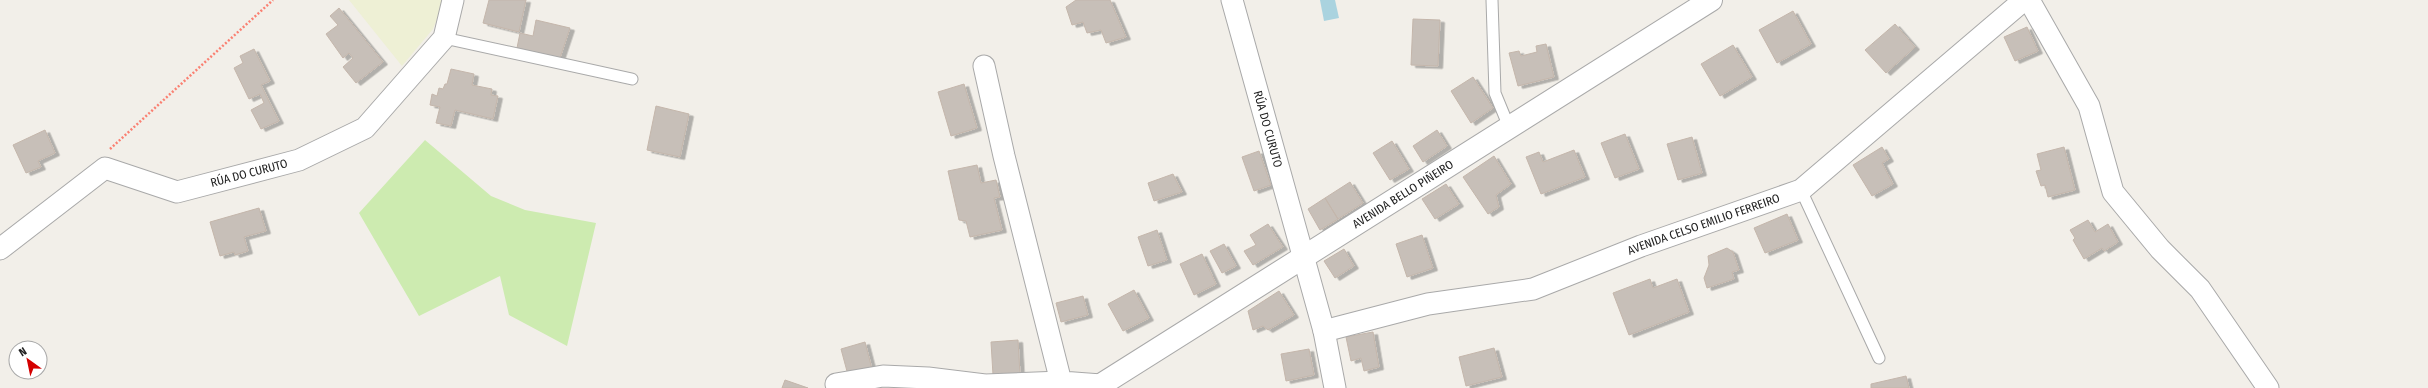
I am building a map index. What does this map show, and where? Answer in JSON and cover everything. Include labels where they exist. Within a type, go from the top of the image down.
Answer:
[{"type":"street","name":"RÚA DO CURUTO","points":[[106,168],[177,192],[299,160],[364,128],[444,38],[453,0]]},
{"type":"street","name":"RÚA DO CURUTO","points":[[1232,0],[1303,258]]},
{"type":"street","name":"AVENIDA BELLO PIÑEIRO","points":[[1098,387],[1711,0]]},
{"type":"street","name":"AVENIDA CELSO EMILIO FERREIRO","points":[[1324,331],[1428,304],[1533,289],[1642,246],[1801,190],[2024,0]]},
{"type":"street","points":[[2029,0],[2089,106],[2113,192],[2160,249],[2200,289],[2268,388]]},
{"type":"street","points":[[984,66],[1004,156],[1061,382]]},
{"type":"street","points":[[0,249],[106,168]]},
{"type":"street","points":[[1303,258],[1324,331],[1335,388]]},
{"type":"street","points":[[836,384],[883,376],[928,378],[985,385],[1061,382],[1098,387]]},
{"type":"lane","points":[[1492,0],[1495,93],[1509,127]]},
{"type":"lane","points":[[444,38],[632,79]]},
{"type":"lane","points":[[1801,190],[1879,358]]},
{"type":"path","points":[[106,168],[102,157],[273,0]]},
{"type":"green space","points":[[349,0],[442,0],[439,14],[433,29],[402,66]]},
{"type":"green space","points":[[425,140],[491,196],[525,210],[596,223],[567,346],[509,315],[500,276],[419,316],[359,213]]},
{"type":"water","points":[[1320,0],[1335,0],[1339,18],[1324,21]]},
{"type":"building","points":[[489,0],[526,0],[519,32],[483,23]]},
{"type":"building","points":[[1076,0],[1110,0],[1126,37],[1106,43],[1101,30],[1087,33],[1083,22],[1072,25],[1066,7]]},
{"type":"building","points":[[339,8],[383,62],[356,83],[343,67],[353,58],[349,53],[343,58],[326,34],[338,25],[330,16]]},
{"type":"building","points":[[1793,11],[1811,44],[1777,63],[1759,30]]},
{"type":"building","points":[[1413,19],[1440,20],[1438,66],[1411,65]]},
{"type":"building","points":[[536,20],[570,28],[560,58],[517,48],[520,33],[533,36]]},
{"type":"building","points":[[1895,24],[1915,47],[1886,73],[1865,50]]},
{"type":"building","points":[[2027,27],[2038,51],[2015,61],[2004,37]]},
{"type":"building","points":[[1546,44],[1554,77],[1518,86],[1509,53],[1519,51],[1521,56],[1537,52],[1536,46]]},
{"type":"building","points":[[1733,45],[1752,77],[1720,96],[1701,64]]},
{"type":"building","points":[[254,49],[270,81],[261,85],[279,121],[261,129],[251,110],[264,103],[260,94],[249,99],[234,68],[243,63],[240,56]]},
{"type":"building","points":[[451,69],[474,74],[472,85],[492,89],[491,95],[498,96],[493,119],[455,110],[451,126],[436,123],[440,107],[430,105],[432,94],[437,96],[439,88],[443,89],[445,84],[447,84]]},
{"type":"building","points":[[1473,77],[1493,108],[1471,123],[1451,91]]},
{"type":"building","points":[[964,84],[977,128],[951,136],[938,92]]},
{"type":"building","points":[[656,106],[689,114],[680,157],[647,150]]},
{"type":"building","points":[[45,130],[55,153],[38,161],[41,167],[26,173],[13,145]]},
{"type":"building","points":[[1437,130],[1447,146],[1423,162],[1413,146]]},
{"type":"building","points":[[1625,134],[1639,169],[1615,178],[1601,143]]},
{"type":"building","points":[[1692,137],[1702,173],[1678,180],[1667,144]]},
{"type":"building","points":[[1392,141],[1409,169],[1390,180],[1373,153]]},
{"type":"building","points":[[1882,147],[1889,159],[1882,163],[1893,184],[1872,196],[1853,165]]},
{"type":"building","points":[[2064,147],[2075,190],[2048,197],[2045,185],[2041,186],[2036,171],[2041,170],[2037,154]]},
{"type":"building","points":[[1574,150],[1585,177],[1541,194],[1526,157],[1539,152],[1543,162]]},
{"type":"building","points":[[1259,151],[1271,185],[1254,191],[1242,157]]},
{"type":"building","points":[[1494,156],[1511,184],[1496,195],[1499,207],[1488,214],[1463,177]]},
{"type":"building","points":[[977,165],[981,183],[996,180],[1000,197],[994,198],[1002,230],[970,237],[966,221],[959,220],[948,171]]},
{"type":"building","points":[[1173,174],[1182,192],[1154,201],[1148,183]]},
{"type":"building","points":[[1350,182],[1363,203],[1338,219],[1325,198]]},
{"type":"building","points":[[1446,184],[1459,204],[1435,219],[1422,199]]},
{"type":"building","points":[[1325,198],[1338,219],[1320,230],[1308,209]]},
{"type":"building","points":[[259,208],[266,231],[244,237],[248,251],[235,255],[234,252],[220,256],[210,222]]},
{"type":"building","points":[[1787,214],[1798,240],[1765,253],[1754,228]]},
{"type":"building","points":[[2088,220],[2095,232],[2108,224],[2118,242],[2104,251],[2102,248],[2084,259],[2073,240],[2075,238],[2070,230]]},
{"type":"building","points":[[1268,224],[1283,247],[1253,265],[1244,251],[1256,245],[1250,235]]},
{"type":"building","points":[[1157,230],[1167,260],[1148,266],[1138,237]]},
{"type":"building","points":[[1422,235],[1433,268],[1407,277],[1396,244]]},
{"type":"building","points":[[1224,244],[1236,266],[1222,273],[1210,251]]},
{"type":"building","points":[[1727,248],[1733,252],[1739,270],[1732,272],[1734,279],[1707,288],[1704,278],[1709,265],[1708,256]]},
{"type":"building","points":[[1344,249],[1354,266],[1335,278],[1324,261]]},
{"type":"building","points":[[1202,254],[1216,284],[1194,295],[1180,264]]},
{"type":"building","points":[[1650,279],[1653,288],[1677,279],[1689,312],[1629,335],[1613,293]]},
{"type":"building","points":[[1134,290],[1149,318],[1123,331],[1108,304]]},
{"type":"building","points":[[1279,291],[1294,315],[1268,330],[1263,326],[1253,330],[1248,311]]},
{"type":"building","points":[[1083,296],[1088,315],[1061,322],[1056,303]]},
{"type":"building","points":[[1373,332],[1379,367],[1364,371],[1361,358],[1351,361],[1346,337]]},
{"type":"building","points":[[1018,340],[1020,374],[993,375],[991,342]]},
{"type":"building","points":[[865,342],[872,369],[848,375],[841,349]]},
{"type":"building","points":[[1494,348],[1502,377],[1466,386],[1459,357]]},
{"type":"building","points":[[1309,349],[1314,375],[1286,381],[1281,354]]},
{"type":"building","points":[[1906,376],[1909,388],[1871,388],[1871,384]]},
{"type":"building","points":[[785,380],[808,388],[782,388]]}]
